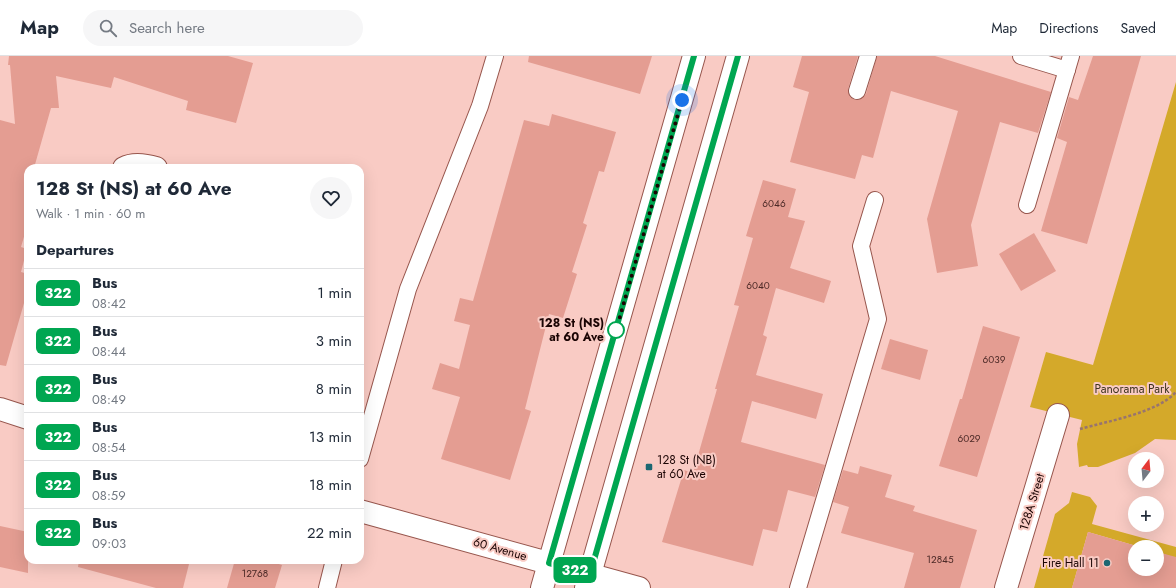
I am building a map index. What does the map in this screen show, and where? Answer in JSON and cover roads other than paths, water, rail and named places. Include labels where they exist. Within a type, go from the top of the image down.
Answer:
[{"type":"main road","points":[[542,588],[694,56]]},
{"type":"main road","points":[[588,581],[738,56]]},
{"type":"main road","points":[[0,410],[24,417]]},
{"type":"main road","name":"128A Street","points":[[1006,588],[1058,415]]},
{"type":"main road","name":"60 Avenue","points":[[364,512],[549,563],[588,581],[639,588]]},
{"type":"lane","points":[[364,445],[408,289],[480,106],[495,56]]},
{"type":"lane","points":[[857,91],[868,56]]},
{"type":"lane","points":[[1021,56],[1069,63],[1027,205]]},
{"type":"lane","points":[[798,588],[878,319],[862,246],[875,200]]},
{"type":"lane","points":[[327,588],[333,564]]},
{"type":"place","name":"128 St (NS) at 60 Ave","points":[[616,330]]},
{"type":"place","name":"128 St (NB) at 60 Ave","points":[[649,467]]},
{"type":"place","name":"Fire Hall 11","points":[[1107,563]]},
{"type":"park label","name":"Panorama Park","points":[[1132,389]]}]
